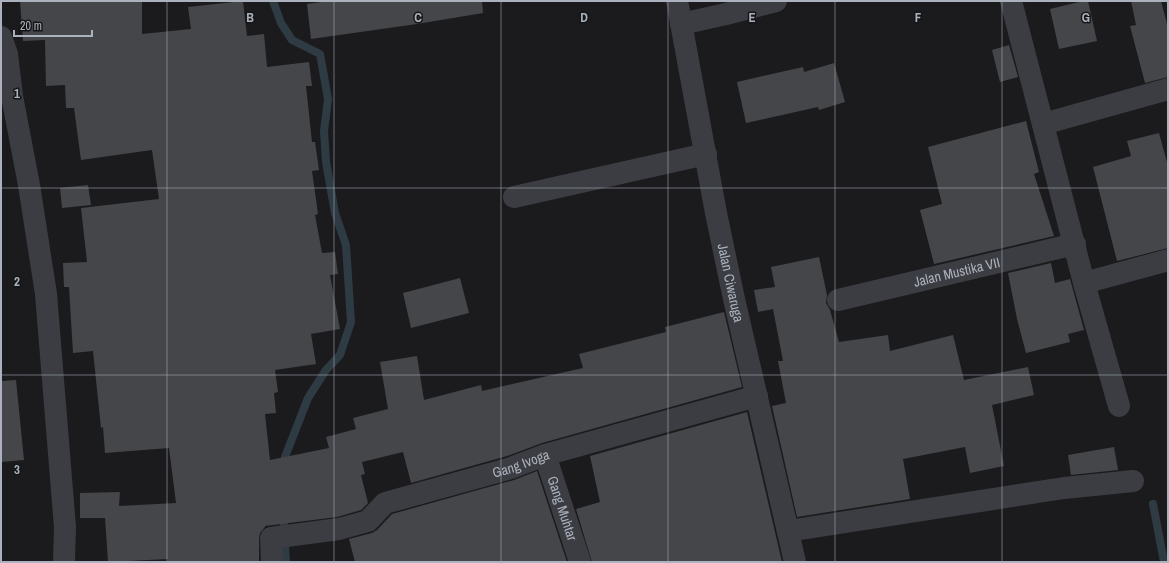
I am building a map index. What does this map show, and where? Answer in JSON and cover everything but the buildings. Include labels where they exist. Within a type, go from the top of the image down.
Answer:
[{"type":"street","name":"Jalan Ciwaruga","points":[[677,1],[716,213],[734,299],[795,562]]},
{"type":"street","points":[[681,24],[776,1]]},
{"type":"street","points":[[1011,1],[1084,283],[1119,406]]},
{"type":"street","points":[[1,37],[7,54],[12,96],[29,185],[46,294],[65,527],[64,562]]},
{"type":"street","points":[[1043,124],[1168,89]]},
{"type":"street","points":[[514,197],[706,154]]},
{"type":"street","name":"Jalan Mustika VII","points":[[838,300],[1075,244]]},
{"type":"street","points":[[1084,283],[1168,260]]},
{"type":"street","name":"Gang Ivoga","points":[[272,562],[271,538],[339,529],[368,521],[385,502],[511,468],[545,455],[757,396]]},
{"type":"street","name":"Gang Muhtar","points":[[545,455],[580,562]]},
{"type":"street","points":[[788,531],[1064,488],[1133,481]]},
{"type":"waterway","points":[[273,1],[281,23],[292,40],[320,54],[328,99],[324,131],[326,162],[335,213],[346,245],[351,322],[340,355],[326,370],[308,398],[285,457],[283,468]]},
{"type":"waterway","points":[[1153,504],[1164,562]]},
{"type":"waterway","points":[[283,513],[286,562]]}]
